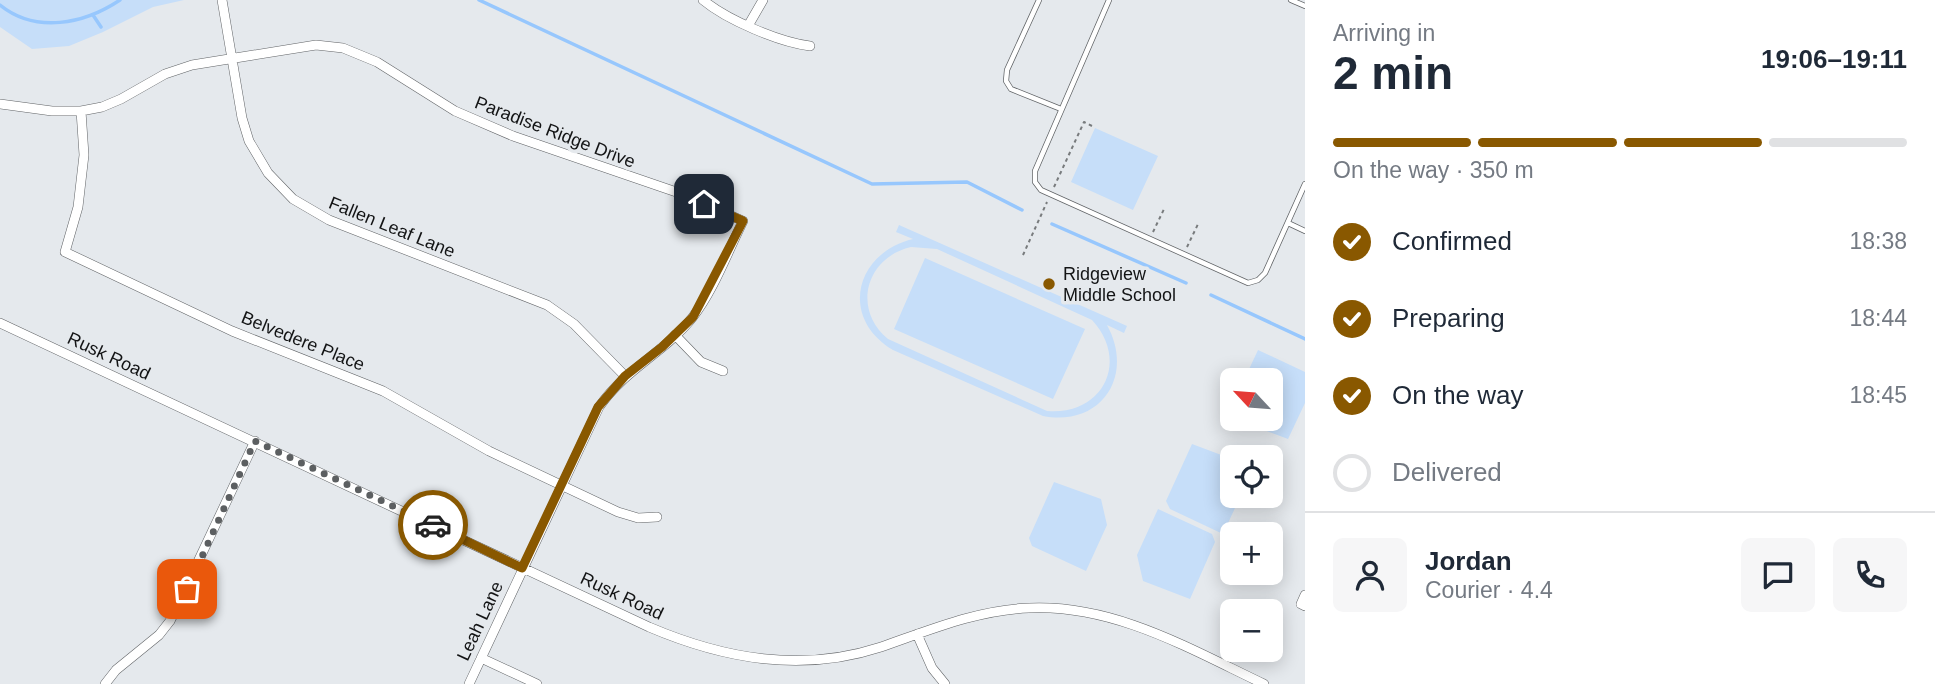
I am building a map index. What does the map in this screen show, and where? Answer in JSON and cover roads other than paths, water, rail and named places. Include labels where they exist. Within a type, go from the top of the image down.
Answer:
[{"type":"street","name":"Fallen Leaf Lane","points":[[222,0],[242,118],[249,141],[268,173],[293,199],[329,220],[547,304],[574,324],[625,376]]},
{"type":"street","points":[[703,0],[748,26],[791,44],[810,46]]},
{"type":"street","points":[[748,26],[763,0]]},
{"type":"street","name":"Paradise Ridge Drive","points":[[0,104],[52,111],[81,111],[102,107],[121,99],[179,68],[316,45],[343,48],[377,62],[455,111],[513,136],[685,195],[743,221]]},
{"type":"street","name":"Belvedere Place","points":[[81,111],[84,155],[78,207],[65,252],[232,331],[383,391],[423,411],[489,451],[629,516],[657,517]]},
{"type":"street","name":"Leah Lane","points":[[468,684],[598,407],[625,376],[693,317],[743,221]]},
{"type":"street","name":"Rusk Road","points":[[0,323],[681,640],[747,658],[777,661],[829,659],[878,648],[977,614],[1031,607],[1077,610],[1131,624],[1264,684]]},
{"type":"street","points":[[675,335],[701,362],[723,371]]},
{"type":"street","points":[[104,684],[116,670],[159,635],[170,621],[255,441]]},
{"type":"street","points":[[1305,595],[1301,604],[1305,606]]},
{"type":"street","points":[[917,634],[932,668],[945,684]]},
{"type":"street","points":[[481,658],[537,684]]},
{"type":"lane","points":[[1038,0],[1007,70],[1006,81],[1011,89],[1061,109]]},
{"type":"lane","points":[[1109,0],[1035,171],[1035,182],[1050,195],[1248,283],[1265,274],[1305,184]]},
{"type":"lane","points":[[1291,0],[1305,6]]},
{"type":"lane","points":[[1288,223],[1305,231]]},
{"type":"waterway","points":[[0,5],[29,20],[60,22],[91,15],[120,0]]},
{"type":"waterway","points":[[479,0],[872,184],[967,182],[1022,210]]},
{"type":"waterway","points":[[93,15],[101,27]]},
{"type":"waterway","points":[[1052,224],[1186,283]]},
{"type":"waterway","points":[[1211,295],[1305,339]]},
{"type":"place","name":"Ridgeview Middle School","points":[[1049,284]]}]
